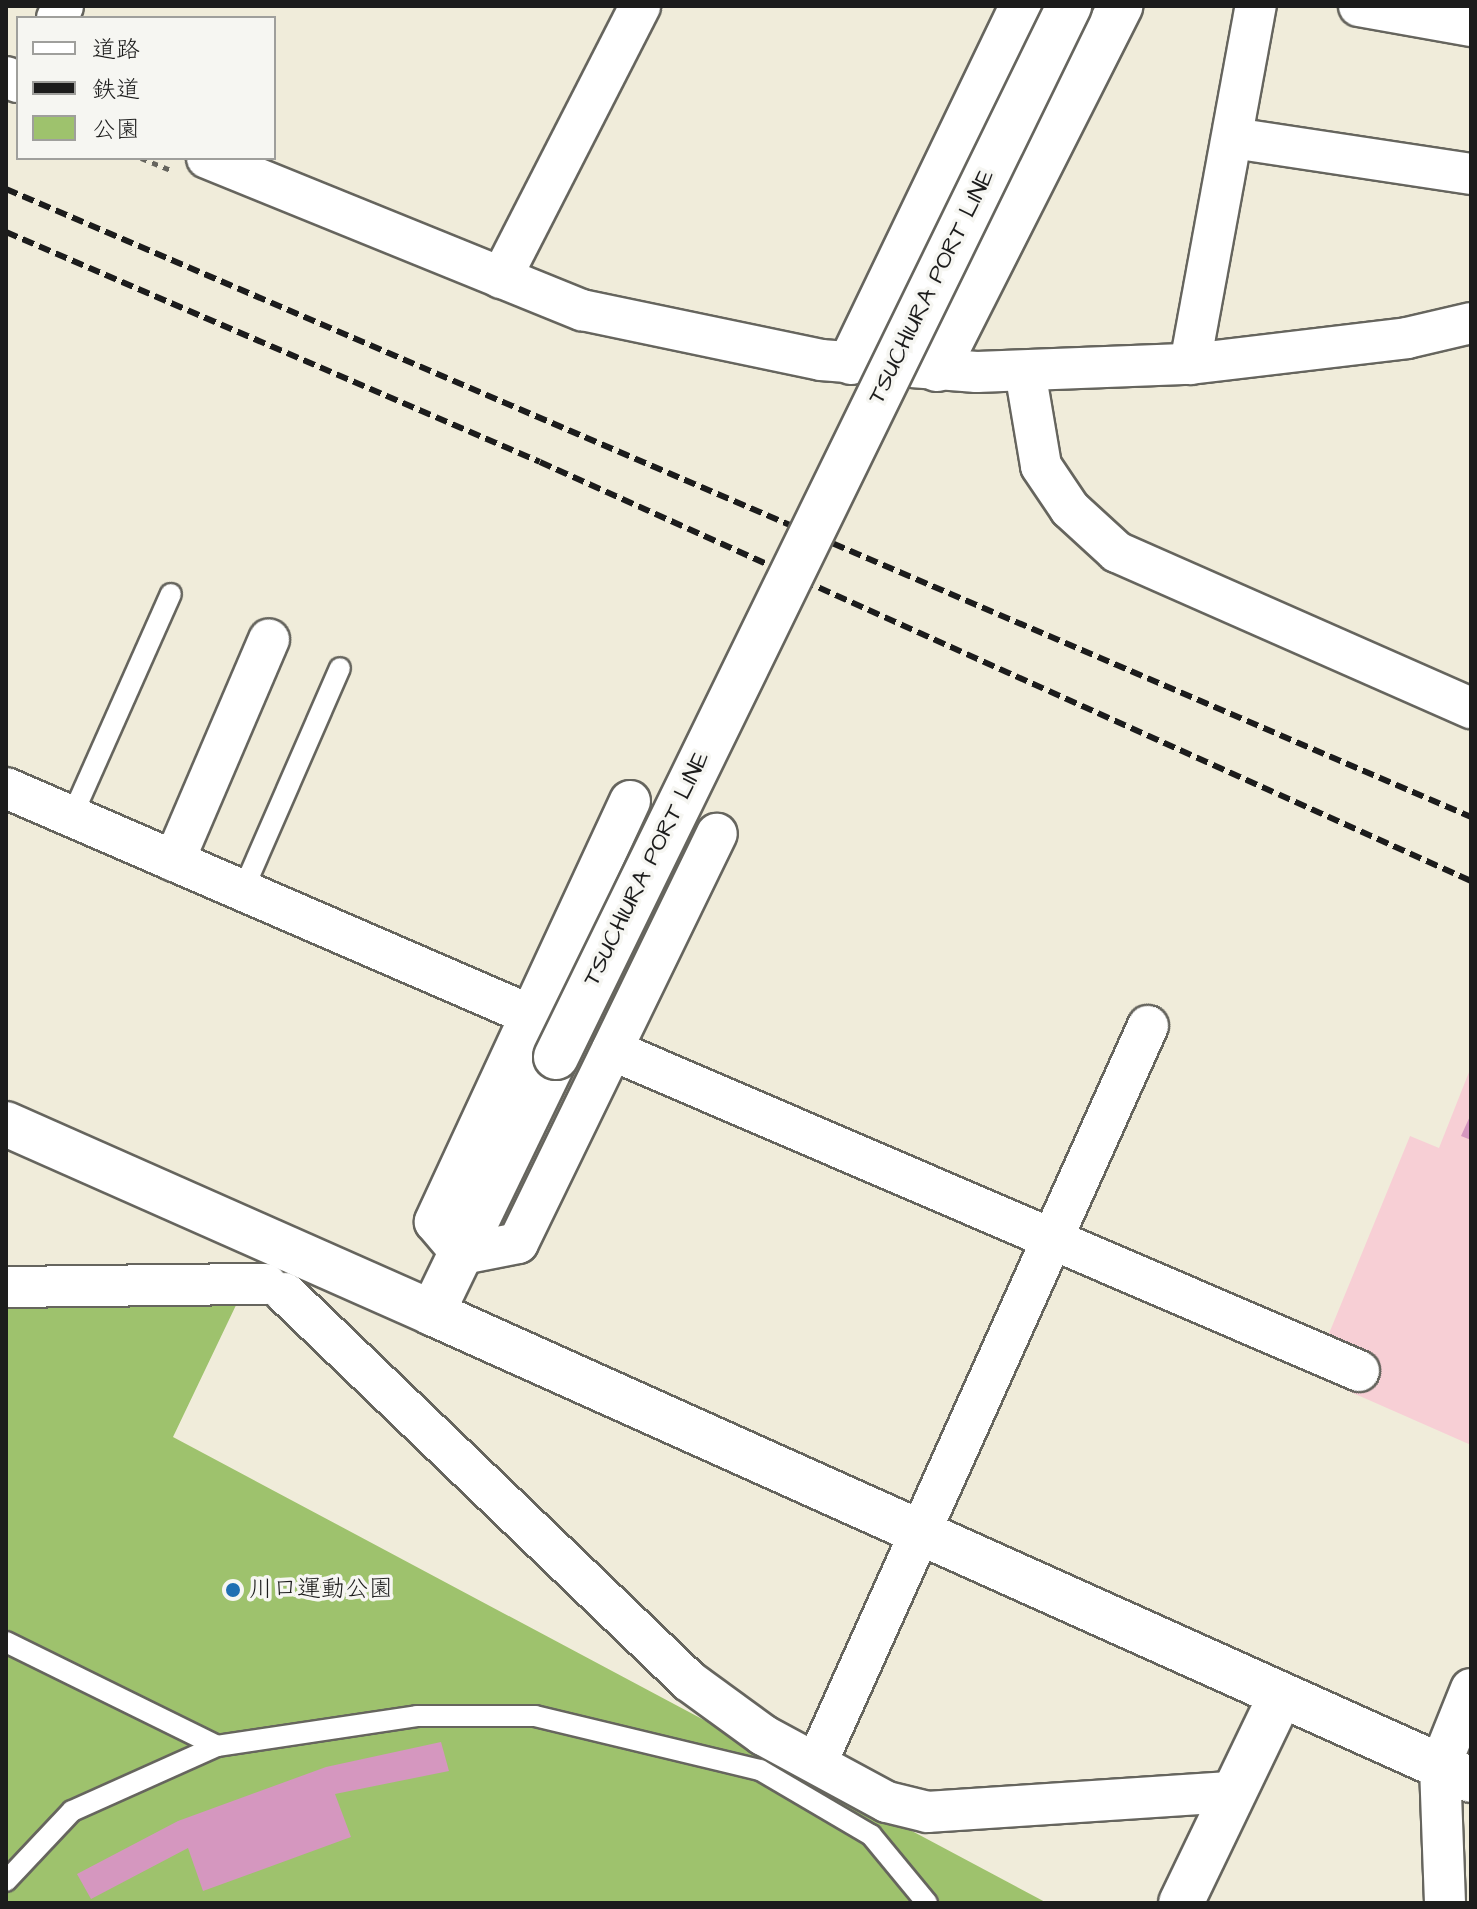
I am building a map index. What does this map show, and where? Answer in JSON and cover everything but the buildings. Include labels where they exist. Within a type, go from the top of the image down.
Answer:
[{"type":"main road","points":[[851,362],[1022,6]]},
{"type":"main road","name":"TSUCHIURA PORT LINE","points":[[432,1313],[1069,6]]},
{"type":"main road","points":[[937,369],[1120,6]]},
{"type":"main road","points":[[6,1124],[1455,1773]]},
{"type":"main road","points":[[1181,1903],[1280,1697]]},
{"type":"street","points":[[501,278],[640,6]]},
{"type":"street","points":[[1190,364],[1256,6]]},
{"type":"street","points":[[1359,6],[1471,26]]},
{"type":"street","points":[[1233,138],[1471,174]]},
{"type":"street","points":[[212,160],[582,310],[681,335],[851,362],[937,369],[1025,371],[1190,364],[1407,338],[1471,323]]},
{"type":"street","points":[[1025,371],[1041,466],[1070,509],[1117,552],[1471,708]]},
{"type":"street","points":[[174,861],[269,639]]},
{"type":"street","points":[[6,788],[530,1015]]},
{"type":"street","points":[[630,801],[435,1222],[462,1254],[518,1243],[717,834]]},
{"type":"street","points":[[817,1762],[923,1535],[1148,1026]]},
{"type":"street","points":[[612,1050],[1053,1236],[1359,1371]]},
{"type":"street","points":[[6,1287],[275,1289],[689,1681],[763,1735],[887,1802],[928,1812],[1232,1792]]},
{"type":"street","points":[[1445,1903],[1455,1773],[1471,1689]]},
{"type":"lane","points":[[72,816],[171,594]]},
{"type":"lane","points":[[243,890],[340,668]]},
{"type":"lane","points":[[6,1642],[217,1746]]},
{"type":"lane","points":[[6,1881],[72,1811],[217,1746],[417,1716],[566,1719],[760,1770],[871,1835],[927,1903]]},
{"type":"shaded area","points":[[1471,1067],[1471,1445],[1312,1375],[1410,1136],[1439,1148]]},
{"type":"green space","name":"川口運動公園","points":[[6,1300],[238,1301],[173,1437],[1047,1903],[6,1903]]},
{"type":"railway","points":[[6,189],[1471,817]]},
{"type":"railway","points":[[6,232],[540,462],[1471,881]]},
{"type":"place","name":"川口運動公園","points":[[233,1590]]}]
